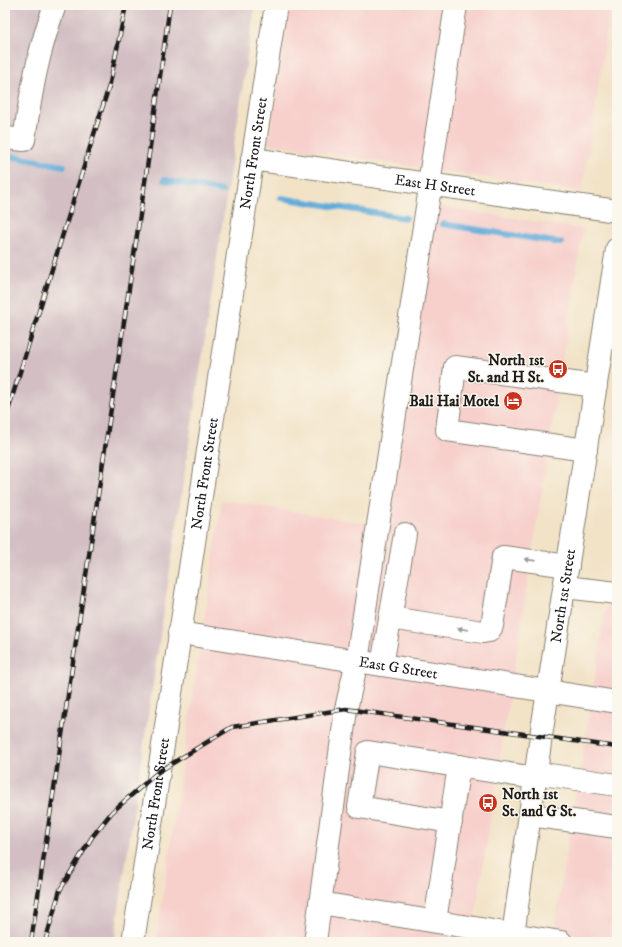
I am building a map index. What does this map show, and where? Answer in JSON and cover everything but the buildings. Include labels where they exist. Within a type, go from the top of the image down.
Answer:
[{"type":"street","points":[[5,138],[24,140],[32,88],[43,39],[55,5]]},
{"type":"street","name":"North Front Street","points":[[133,942],[276,5]]},
{"type":"street","points":[[315,942],[346,709],[357,661],[429,194],[429,184],[456,5]]},
{"type":"street","name":"East H Street","points":[[252,159],[617,211]]},
{"type":"street","name":"North 1st Street","points":[[512,938],[535,776],[566,587],[617,249]]},
{"type":"street","points":[[586,450],[447,430],[455,367],[596,386]]},
{"type":"street","points":[[382,665],[405,534]]},
{"type":"street","points":[[390,618],[483,632],[489,631],[492,626],[503,556],[568,566]]},
{"type":"street","points":[[566,587],[617,593]]},
{"type":"street","name":"East G Street","points":[[179,633],[617,702]]},
{"type":"street","points":[[451,822],[359,807],[368,752],[459,766],[617,785]]},
{"type":"street","points":[[435,921],[459,766]]},
{"type":"street","points":[[530,815],[617,827]]},
{"type":"street","points":[[320,903],[435,921],[512,938],[561,942]]},
{"type":"shaded area","points":[[5,5],[255,5],[114,942],[5,942]]},
{"type":"shaded area","points":[[290,5],[611,5],[582,192],[268,144]]},
{"type":"shaded area","points":[[436,206],[583,229],[471,942],[156,942],[222,500],[389,527]]},
{"type":"shaded area","points":[[617,540],[617,942],[552,942]]},
{"type":"waterway","points":[[5,155],[64,166]]},
{"type":"waterway","points":[[164,180],[222,191]]},
{"type":"waterway","points":[[281,198],[406,218]]},
{"type":"waterway","points":[[442,224],[561,243]]},
{"type":"railway","points":[[5,420],[110,83],[126,5]]},
{"type":"railway","points":[[31,942],[146,175],[170,5]]},
{"type":"railway","points":[[45,942],[60,890],[92,837],[112,812],[158,772],[232,727],[346,709],[617,747]]},
{"type":"place","name":"North 1st St. and H St.","points":[[558,369]]},
{"type":"place","name":"Bali Hai Motel","points":[[513,401]]},
{"type":"place","name":"North 1st St. and G St.","points":[[488,803]]}]
